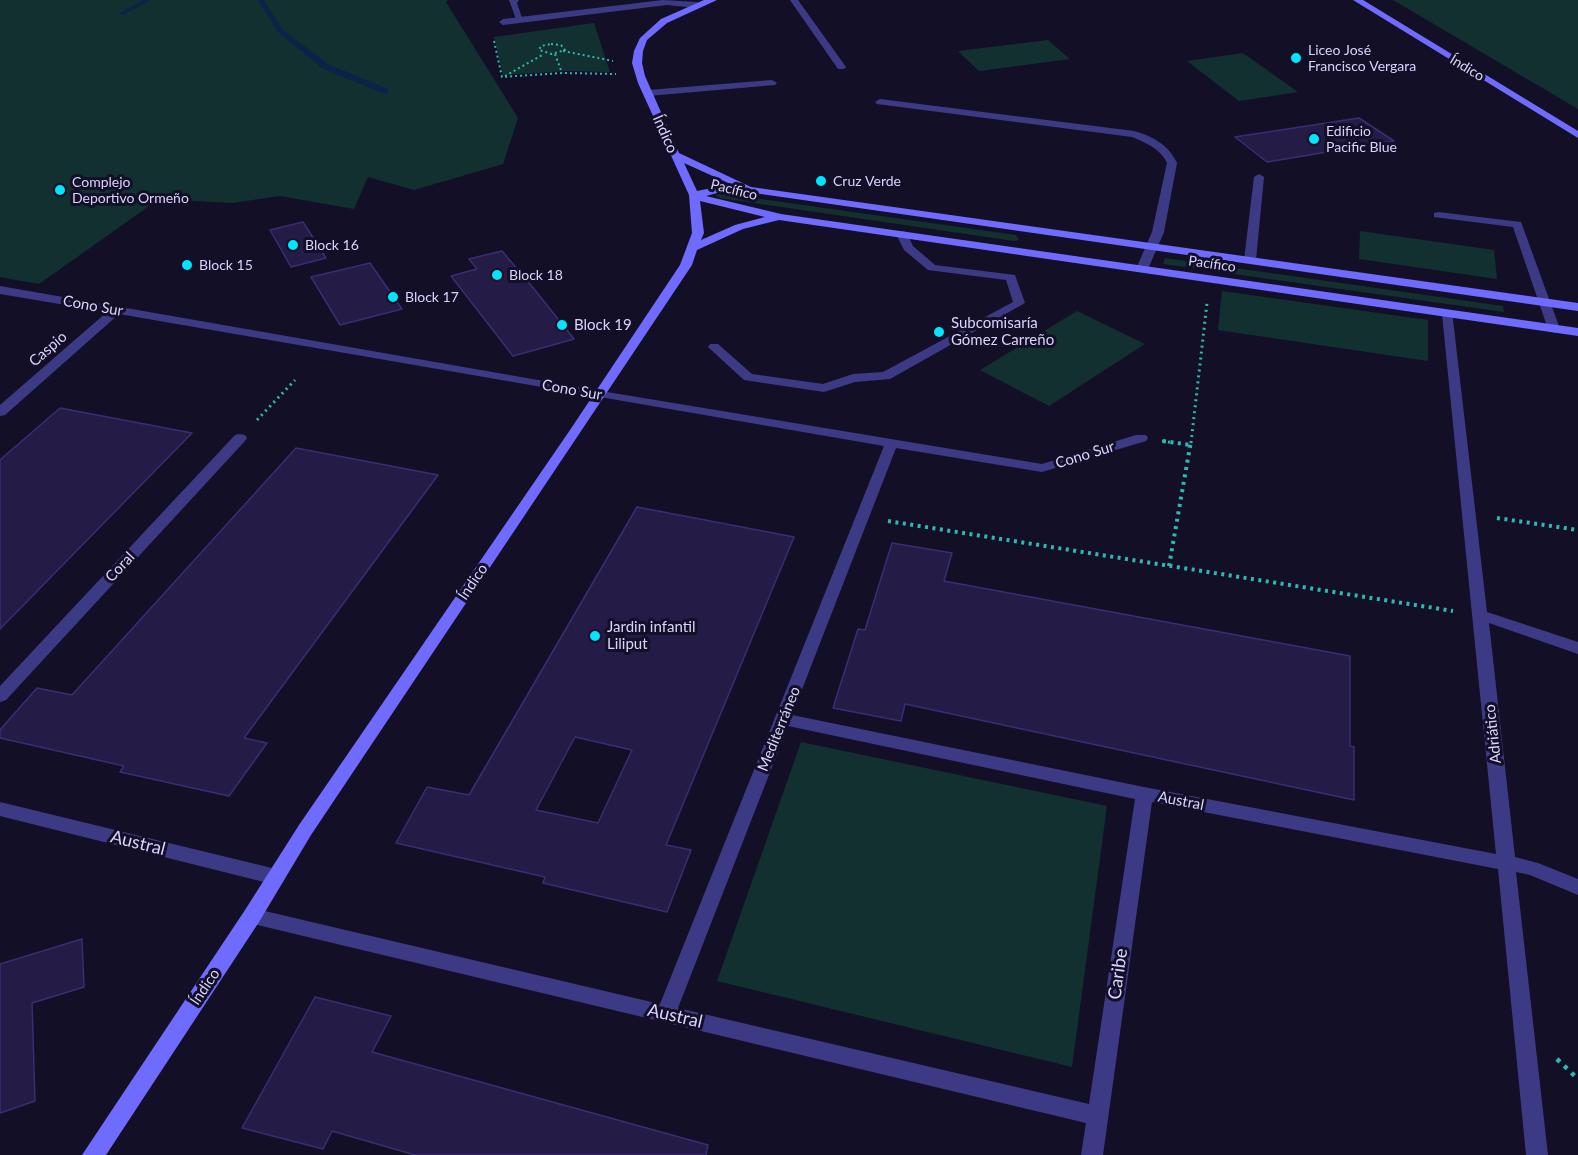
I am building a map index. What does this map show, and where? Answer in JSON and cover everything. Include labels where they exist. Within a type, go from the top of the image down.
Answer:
[{"type":"street","points":[[515,0],[512,2],[520,19]]},
{"type":"street","points":[[794,0],[841,67]]},
{"type":"street","name":"Índico","points":[[1357,0],[1578,135]]},
{"type":"street","points":[[503,22],[667,2],[706,2]]},
{"type":"street","points":[[639,71],[639,49],[649,33],[668,19],[706,2]]},
{"type":"street","name":"Índico","points":[[93,1155],[252,916],[305,830],[601,395],[686,265],[698,233],[698,211],[694,195],[639,71]]},
{"type":"street","points":[[648,93],[772,82]]},
{"type":"street","points":[[880,102],[1134,134],[1153,142],[1166,152],[1173,162],[1153,247],[1142,269]]},
{"type":"street","points":[[675,155],[754,190]]},
{"type":"street","points":[[1250,260],[1258,177]]},
{"type":"street","name":"Pacífico","points":[[694,195],[717,190],[754,190],[1578,307]]},
{"type":"street","name":"Pacífico","points":[[694,195],[781,217],[1578,332]]},
{"type":"street","points":[[1438,215],[1517,224],[1554,329]]},
{"type":"street","points":[[693,248],[739,227],[781,217]]},
{"type":"street","points":[[714,347],[748,376],[824,388],[854,378],[886,376],[1019,303],[1011,277],[932,268],[908,248],[902,234]]},
{"type":"street","name":"Cono Sur","points":[[0,290],[601,395],[1042,468],[1141,438]]},
{"type":"street","name":"Caspio","points":[[0,412],[117,310]]},
{"type":"street","name":"Adriático","points":[[1448,314],[1537,1155]]},
{"type":"street","name":"Coral","points":[[0,696],[240,438]]},
{"type":"street","name":"Mediterráneo","points":[[666,1014],[891,444]]},
{"type":"street","points":[[1480,615],[1578,648]]},
{"type":"street","name":"Austral","points":[[783,719],[1144,794],[1506,862],[1532,868],[1578,887]]},
{"type":"street","name":"Caribe","points":[[1092,1155],[1144,794]]},
{"type":"street","name":"Austral","points":[[0,809],[276,877]]},
{"type":"street","name":"Austral","points":[[252,916],[1097,1116]]},
{"type":"path","points":[[493,36],[502,77]]},
{"type":"path","points":[[544,54],[540,52],[540,48],[551,44],[564,46],[563,51]]},
{"type":"path","points":[[502,77],[544,54],[563,51],[639,71]]},
{"type":"path","points":[[555,54],[562,73]]},
{"type":"path","points":[[502,77],[639,71]]},
{"type":"path","points":[[1168,566],[1191,445],[1210,279]]},
{"type":"path","points":[[274,402],[295,380]]},
{"type":"path","points":[[1469,514],[1578,530]]},
{"type":"path","points":[[862,517],[1480,615]]},
{"type":"green space","points":[[0,0],[448,0],[446,2],[518,118],[503,164],[414,190],[368,177],[354,209],[280,196],[232,203],[159,199],[39,284],[0,277]]},
{"type":"green space","points":[[1393,0],[1578,0],[1578,109]]},
{"type":"green space","points":[[594,23],[610,72],[568,71],[503,75],[494,37]]},
{"type":"green space","points":[[1048,40],[1070,59],[979,71],[958,51]]},
{"type":"green space","points":[[1243,53],[1298,92],[1239,101],[1187,61]]},
{"type":"green space","points":[[725,194],[1016,235],[1019,240],[720,198],[715,195]]},
{"type":"green space","points":[[1360,231],[1494,250],[1497,279],[1359,259]]},
{"type":"green space","points":[[1165,258],[1503,306],[1504,312],[1163,264]]},
{"type":"green space","points":[[1222,291],[1428,320],[1428,361],[1218,330]]},
{"type":"green space","points":[[1077,311],[1145,344],[1049,406],[980,370]]},
{"type":"green space","points":[[801,742],[1107,806],[1072,1067],[717,981]]},
{"type":"building","name":"Edificio Pacific Blue","points":[[1359,118],[1394,141],[1267,162],[1235,137]]},
{"type":"building","points":[[303,222],[326,258],[291,267],[270,230]]},
{"type":"building","points":[[502,251],[574,339],[513,356],[451,276],[477,269],[469,259]]},
{"type":"building","name":"Block 17","points":[[370,263],[402,309],[340,325],[311,277]]},
{"type":"building","points":[[60,408],[192,433],[0,629],[0,460]]},
{"type":"building","points":[[296,448],[438,475],[244,738],[267,743],[229,796],[120,772],[124,766],[0,738],[0,730],[37,688],[72,695]]},
{"type":"building","points":[[637,507],[794,537],[666,845],[691,850],[667,912],[543,883],[545,877],[396,843],[427,787],[469,795]],"holes":[[[575,737],[632,750],[598,823],[536,810]]]},
{"type":"building","points":[[892,543],[952,553],[944,581],[1350,656],[1350,746],[1354,747],[1354,800],[905,704],[901,721],[833,708],[858,629],[865,630]]},
{"type":"building","points":[[82,939],[84,987],[32,1003],[35,1101],[0,1113],[0,964]]},
{"type":"building","points":[[315,997],[391,1016],[372,1052],[708,1145],[706,1155],[415,1155],[332,1131],[323,1149],[242,1128]]},
{"type":"waterway","points":[[121,14],[148,0]]},
{"type":"waterway","points":[[261,0],[280,31],[325,66],[385,91]]},
{"type":"place","name":"Liceo José Francisco Vergara","points":[[1296,58]]},
{"type":"place","name":"Edificio Pacific Blue","points":[[1314,139]]},
{"type":"place","name":"Cruz Verde","points":[[821,181]]},
{"type":"place","name":"Complejo Deportivo Ormeño","points":[[60,190]]},
{"type":"place","name":"Block 16","points":[[293,245]]},
{"type":"place","name":"Block 15","points":[[187,265]]},
{"type":"place","name":"Block 18","points":[[497,275]]},
{"type":"place","name":"Block 17","points":[[393,297]]},
{"type":"place","name":"Block 19","points":[[562,325]]},
{"type":"place","name":"Subcomisaría Gómez Carreño","points":[[939,332]]},
{"type":"place","name":"Jardin infantil Liliput","points":[[595,636]]}]
